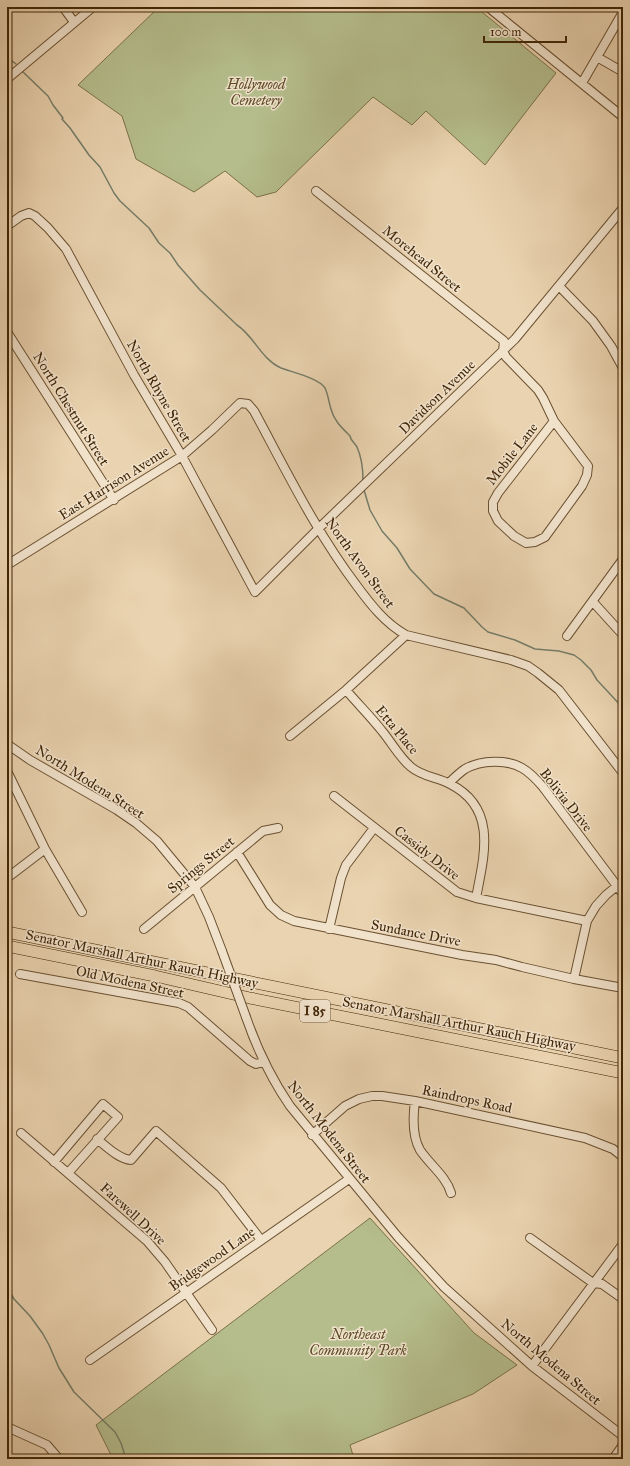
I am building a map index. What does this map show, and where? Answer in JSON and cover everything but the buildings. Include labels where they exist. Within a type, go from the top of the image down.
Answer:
[{"type":"highway","name":"Senator Marshall Arthur Rauch Highway","points":[[7,932],[623,1058]]},
{"type":"highway","name":"Senator Marshall Arthur Rauch Highway","points":[[7,946],[155,976],[250,998],[623,1073]]},
{"type":"street","points":[[63,7],[74,22]]},
{"type":"street","points":[[7,79],[93,7]]},
{"type":"street","points":[[488,7],[623,117]]},
{"type":"street","points":[[582,83],[623,12]]},
{"type":"street","points":[[596,57],[623,72]]},
{"type":"street","name":"Morehead Street","points":[[316,191],[504,341],[503,350]]},
{"type":"street","name":"Davidson Avenue","points":[[256,592],[318,529],[528,324],[623,208]]},
{"type":"street","name":"North Rhyne Street","points":[[7,226],[21,216],[29,213],[35,216],[48,228],[66,249],[134,375],[182,456],[256,592]]},
{"type":"street","points":[[558,286],[593,321],[611,346],[623,368]]},
{"type":"street","name":"North Chestnut Street","points":[[7,332],[114,500]]},
{"type":"street","name":"Mobile Lane","points":[[503,350],[506,357],[538,390],[554,421],[588,466],[587,475],[582,486],[545,537],[535,542],[526,543],[514,536],[498,521],[493,511],[493,502],[498,493],[554,421]]},
{"type":"street","name":"East Harrison Avenue","points":[[7,565],[114,500],[182,456],[240,403],[248,404]]},
{"type":"street","name":"North Avon Street","points":[[248,404],[254,411],[318,529],[376,610],[394,628],[406,635],[510,660],[533,670],[559,690],[623,772]]},
{"type":"street","points":[[567,636],[623,559]]},
{"type":"street","points":[[593,602],[623,635]]},
{"type":"street","points":[[290,736],[346,690],[406,635]]},
{"type":"street","name":"Etta Place","points":[[346,690],[383,732],[400,756],[412,768],[425,776],[449,783],[466,794],[476,807],[483,823],[485,835],[476,898]]},
{"type":"street","name":"North Modena Street","points":[[7,745],[30,760],[117,810],[136,823],[157,841],[195,887],[209,917],[264,1062],[279,1090],[312,1135],[398,1237],[439,1282],[532,1366],[623,1436]]},
{"type":"street","name":"Bolivia Drive","points":[[449,783],[466,769],[480,764],[503,762],[522,768],[534,776],[543,787],[623,894]]},
{"type":"street","points":[[7,771],[46,849],[82,912]]},
{"type":"street","name":"Cassidy Drive","points":[[334,796],[457,892],[476,898],[587,921]]},
{"type":"street","name":"Springs Street","points":[[144,929],[263,831],[278,828]]},
{"type":"street","points":[[329,929],[341,878],[346,865],[374,828]]},
{"type":"street","points":[[7,878],[46,849]]},
{"type":"street","name":"Sundance Drive","points":[[237,852],[270,906],[281,915],[294,921],[462,955],[496,960],[574,979],[623,988]]},
{"type":"street","points":[[574,979],[587,921],[596,906],[606,895],[618,886]]},
{"type":"street","name":"Old Modena Street","points":[[20,974],[179,1004],[188,1008],[250,1060],[256,1064],[264,1062]]},
{"type":"street","name":"Raindrops Road","points":[[312,1135],[344,1106],[359,1099],[372,1096],[382,1096],[415,1100],[585,1138],[613,1149],[623,1157]]},
{"type":"street","points":[[415,1100],[414,1131],[420,1150],[449,1185],[451,1193]]},
{"type":"street","points":[[54,1162],[102,1104],[118,1116],[68,1173]]},
{"type":"street","points":[[98,1139],[127,1160],[132,1160],[156,1131],[221,1188],[261,1240]]},
{"type":"street","name":"Farewell Drive","points":[[21,1133],[147,1241],[165,1262],[212,1330]]},
{"type":"street","name":"Bridgewood Lane","points":[[90,1360],[349,1179]]},
{"type":"street","points":[[530,1238],[593,1283],[602,1284],[623,1299]]},
{"type":"street","points":[[532,1366],[623,1244]]},
{"type":"street","points":[[7,1427],[47,1444],[59,1459]]},
{"type":"street","points":[[613,1459],[623,1445]]},
{"type":"green space","name":"Hollywood Cemetery","points":[[159,7],[476,7],[556,73],[485,165],[426,111],[412,125],[373,97],[276,192],[257,197],[225,171],[194,192],[136,159],[122,116],[78,85]]},
{"type":"green space","name":"Northeast Community Park","points":[[370,1218],[474,1333],[517,1365],[473,1394],[350,1445],[354,1459],[112,1459],[96,1425]]},
{"type":"waterway","points":[[7,57],[16,64]]},
{"type":"waterway","points":[[22,71],[48,96],[63,118],[62,119],[100,167],[120,201],[149,228],[159,243],[170,253],[178,265],[200,290],[243,330],[274,364],[281,368],[311,378],[322,384],[327,393],[334,417],[357,447],[362,463],[363,480]]},
{"type":"waterway","points":[[364,490],[370,510],[382,531],[397,548],[410,569],[434,594],[464,608],[488,632],[515,640],[535,649],[559,651],[574,655],[591,670],[597,680],[623,708]]},
{"type":"waterway","points":[[7,1287],[14,1299],[30,1316],[43,1334],[59,1368],[74,1392],[115,1432],[121,1443],[126,1459]]}]
